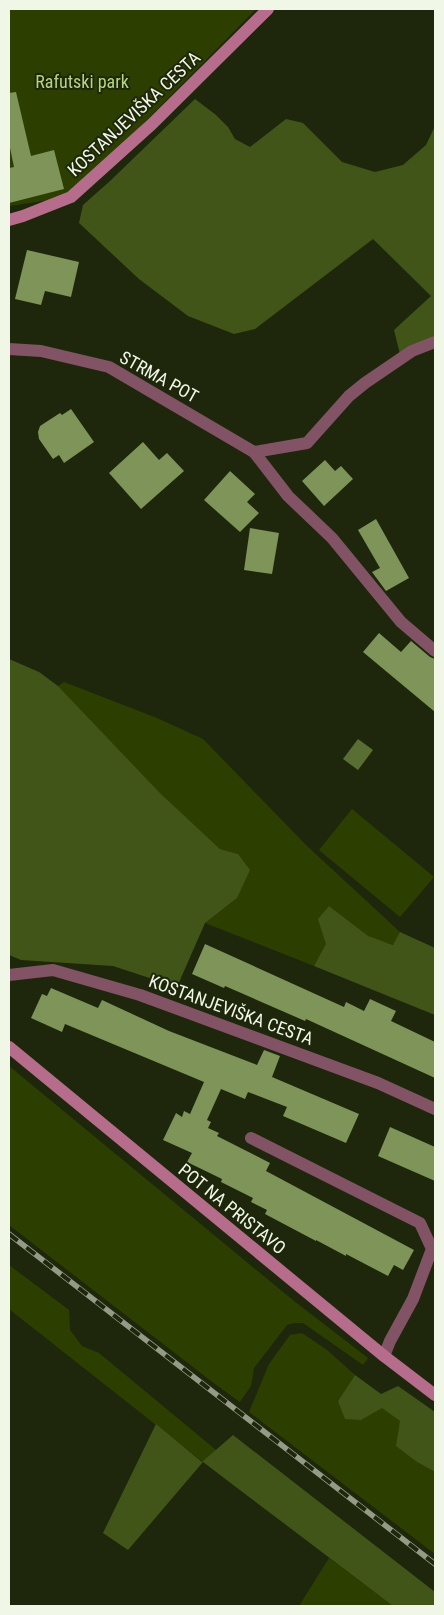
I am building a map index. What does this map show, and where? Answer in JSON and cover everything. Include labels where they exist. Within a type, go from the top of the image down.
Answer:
[{"type":"street","name":"KOSTANJEVIŠKA CESTA","points":[[9,220],[71,197],[152,124],[268,9]]},
{"type":"street","points":[[254,452],[307,443],[349,396],[364,383],[412,352],[435,342]]},
{"type":"street","name":"STRMA POT","points":[[9,349],[41,351],[109,367],[254,452],[288,496],[332,538],[401,622],[435,651]]},
{"type":"street","name":"KOSTANJEVIŠKA CESTA","points":[[9,975],[53,970],[140,995],[378,1083],[435,1109]]},
{"type":"street","name":"POT NA PRISTAVO","points":[[9,1047],[384,1356],[435,1395]]},
{"type":"street","points":[[251,1138],[420,1223],[432,1249],[413,1299],[384,1356]]},
{"type":"green space","name":"Rafutski park","points":[[9,9],[256,9],[71,197],[9,206]]},
{"type":"green space","points":[[64,682],[157,718],[203,739],[307,846],[400,932],[394,945],[368,937],[329,906],[327,944],[314,966],[205,923],[237,898],[238,854],[220,849],[160,793],[58,686]]},
{"type":"green space","points":[[352,809],[434,877],[400,917],[319,850]]},
{"type":"green space","points":[[9,1066],[294,1301],[368,1358],[363,1365],[303,1323],[287,1325],[254,1368],[251,1386],[240,1402],[9,1225]]},
{"type":"green space","points":[[9,1265],[69,1310],[70,1330],[82,1346],[99,1353],[216,1450],[203,1462],[9,1309]]},
{"type":"green space","points":[[302,1333],[327,1350],[355,1375],[338,1401],[361,1420],[382,1407],[400,1421],[417,1462],[435,1472],[435,1554],[249,1412],[269,1364],[290,1335]]},
{"type":"green space","points":[[329,1558],[393,1606],[299,1606]]},
{"type":"shaded area","points":[[195,99],[228,127],[235,139],[250,147],[286,119],[303,123],[342,162],[375,172],[403,165],[426,145],[435,126],[435,338],[400,354],[394,330],[431,296],[373,239],[255,329],[234,334],[188,316],[139,279],[79,223],[83,205]]},
{"type":"shaded area","points":[[9,659],[39,672],[58,686],[160,793],[220,849],[238,854],[250,870],[237,898],[205,923],[177,987],[113,966],[21,960],[9,955]]},
{"type":"shaded area","points":[[358,739],[373,750],[358,770],[343,759]]},
{"type":"shaded area","points":[[329,906],[368,936],[393,945],[400,932],[435,948],[435,1015],[314,966],[326,944],[318,919]]},
{"type":"shaded area","points":[[355,1375],[381,1394],[398,1386],[435,1412],[435,1472],[417,1462],[396,1446],[400,1421],[382,1408],[361,1420],[345,1419],[338,1401]]},
{"type":"shaded area","points":[[156,1424],[202,1462],[233,1435],[435,1592],[435,1606],[393,1606],[203,1462],[128,1550],[103,1533]]},
{"type":"building","points":[[16,92],[31,156],[54,150],[64,189],[9,203],[9,168],[14,167],[9,143],[9,93]]},
{"type":"building","points":[[27,250],[79,262],[71,297],[45,291],[41,305],[15,299]]},
{"type":"building","points":[[71,409],[94,442],[64,463],[59,455],[53,459],[39,439],[38,432],[40,426],[60,413],[62,415]]},
{"type":"building","points":[[143,442],[159,460],[167,453],[184,471],[141,509],[109,473]]},
{"type":"building","points":[[325,460],[335,471],[341,466],[353,479],[324,506],[302,481]]},
{"type":"building","points":[[230,471],[255,494],[247,502],[259,513],[240,532],[204,500]]},
{"type":"building","points":[[376,519],[409,578],[386,591],[372,572],[380,568],[358,530]]},
{"type":"building","points":[[250,528],[279,533],[272,574],[244,570]]},
{"type":"building","points":[[379,633],[401,652],[411,641],[435,659],[435,712],[363,652]]},
{"type":"building","points":[[205,944],[344,1007],[346,1002],[364,1011],[370,999],[396,1011],[391,1021],[435,1042],[435,1078],[306,1019],[305,1021],[225,986],[224,988],[192,974]]},
{"type":"building","points":[[51,988],[98,1008],[102,1000],[169,1031],[257,1065],[264,1050],[280,1056],[272,1077],[359,1114],[346,1143],[283,1116],[287,1107],[248,1092],[245,1099],[221,1089],[207,1120],[211,1122],[208,1128],[219,1133],[217,1136],[270,1163],[266,1171],[414,1250],[403,1270],[394,1265],[388,1276],[316,1241],[265,1214],[267,1210],[251,1202],[253,1198],[221,1182],[222,1179],[187,1162],[192,1153],[163,1140],[176,1113],[182,1117],[184,1111],[190,1114],[204,1082],[65,1024],[62,1032],[31,1018],[42,994],[47,996]]},
{"type":"building","points":[[390,1127],[435,1147],[435,1181],[378,1156]]},
{"type":"railway","points":[[9,1234],[435,1564]]}]
